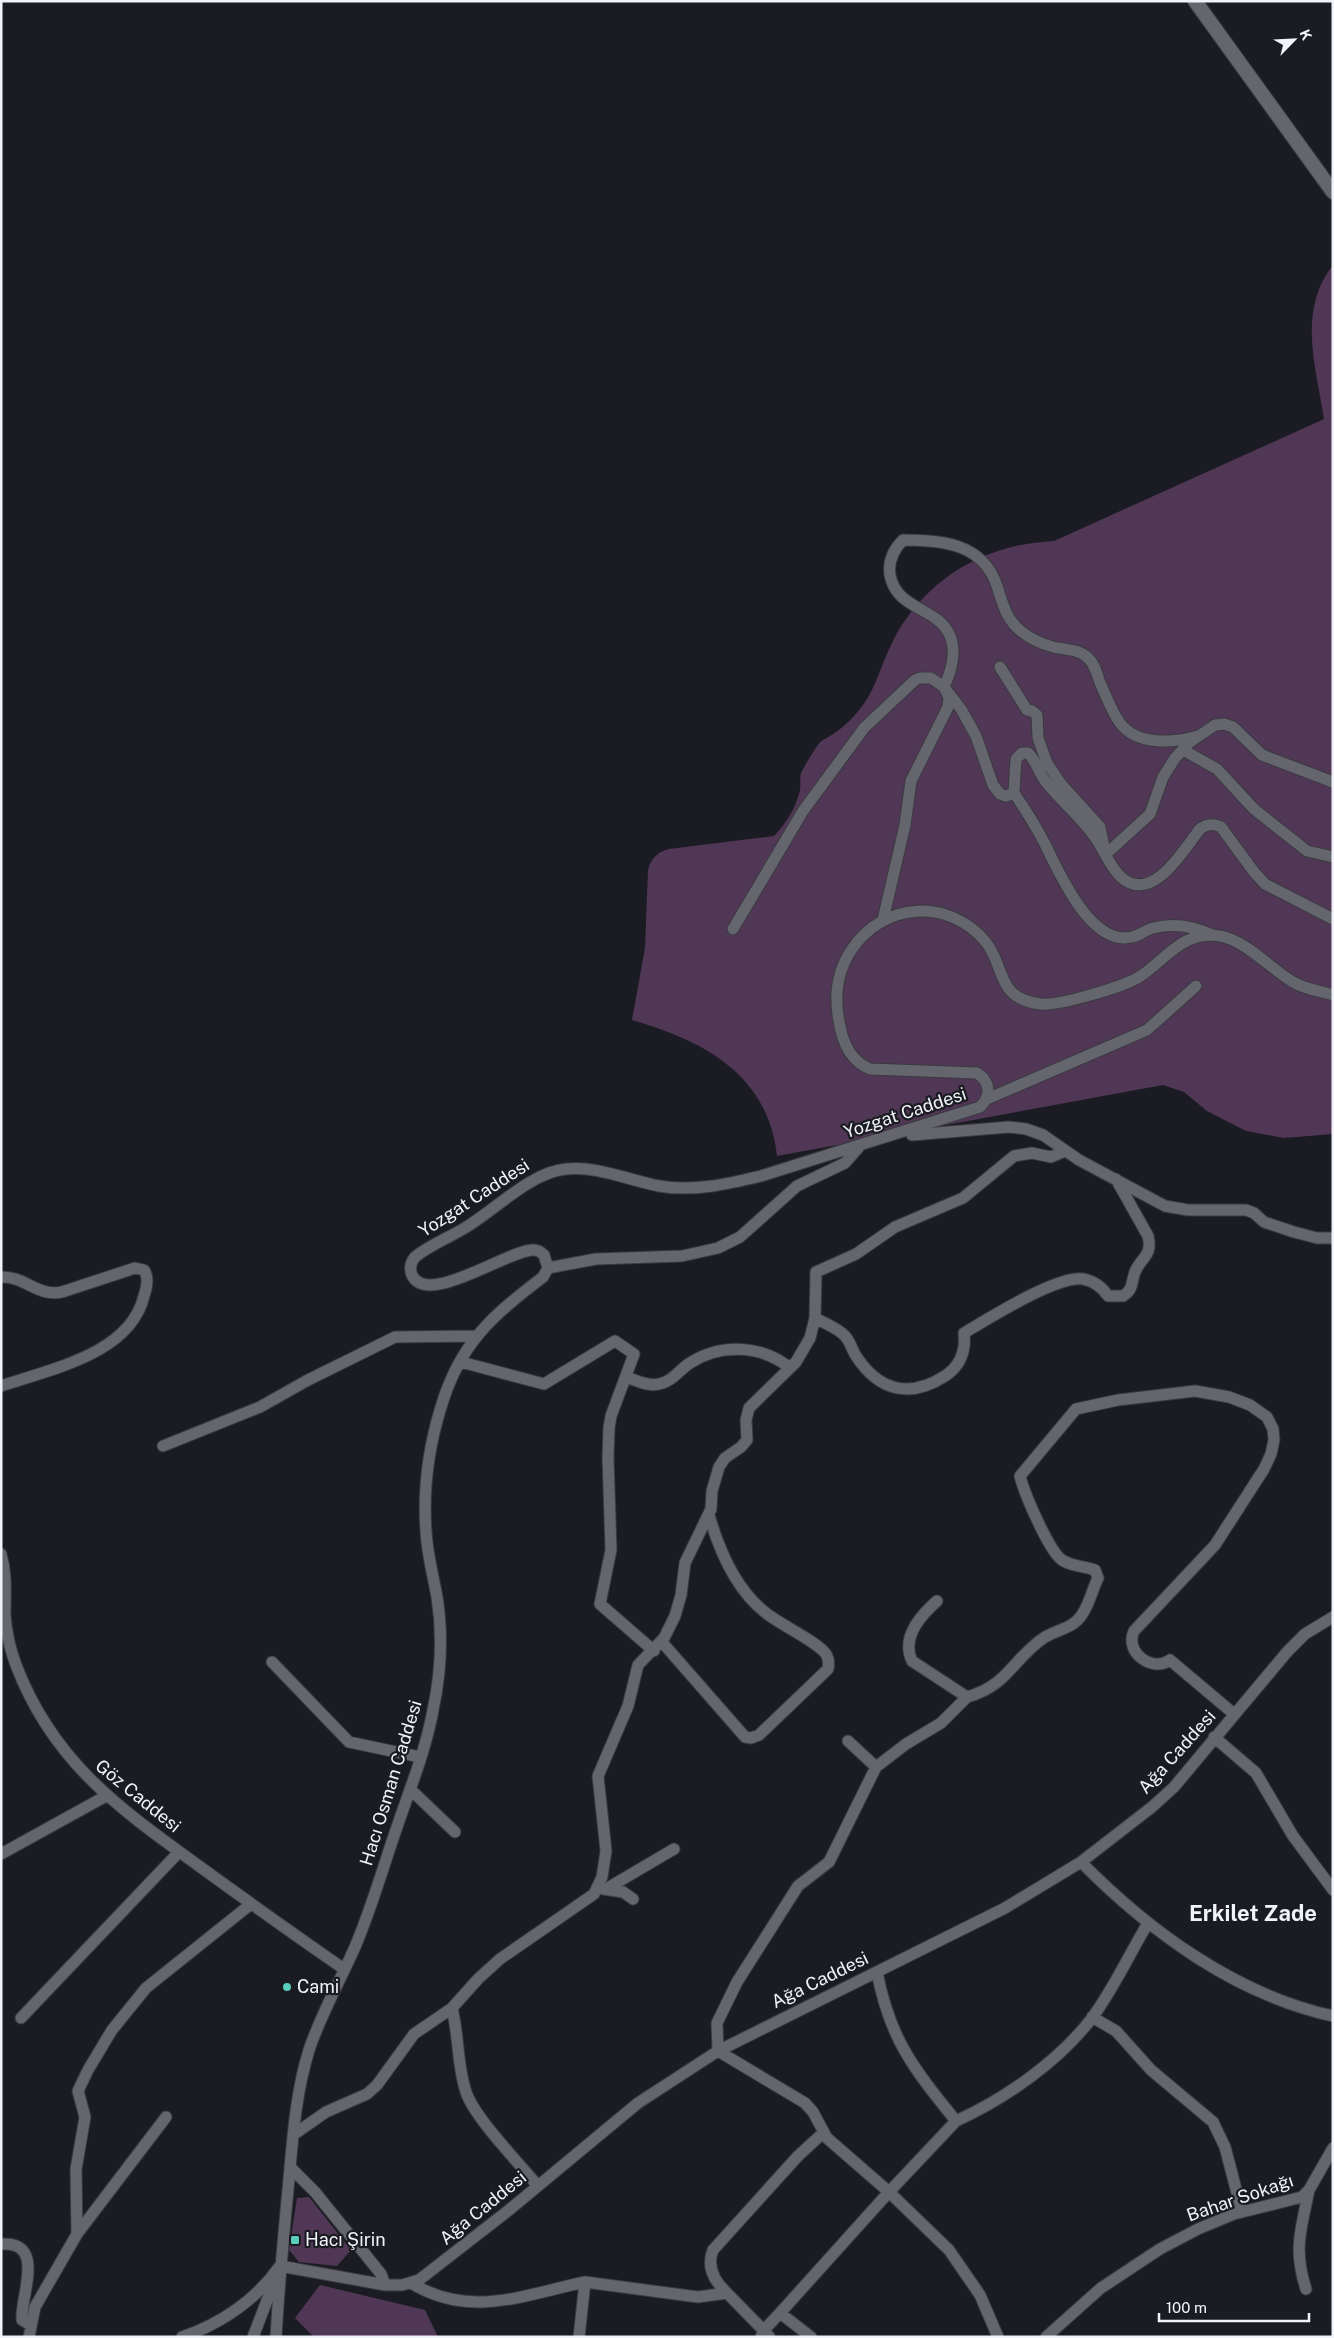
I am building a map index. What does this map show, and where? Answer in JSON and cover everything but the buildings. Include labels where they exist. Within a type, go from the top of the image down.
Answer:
[{"type":"street","points":[[1195,1],[1333,192]]},
{"type":"street","points":[[883,920],[905,825],[911,781],[948,707],[949,696],[944,686],[952,660],[952,645],[949,634],[943,624],[905,600],[896,590],[890,577],[891,558],[903,540],[947,542],[964,548],[979,559],[995,580],[1006,613],[1020,631],[1043,644],[1081,653],[1090,660],[1116,717],[1128,731],[1138,736],[1158,740],[1179,740],[1198,736]]},
{"type":"street","points":[[1000,667],[1027,710],[1032,710],[1037,715],[1040,744],[1053,774],[1100,826],[1106,854]]},
{"type":"street","points":[[733,929],[803,811],[864,728],[915,680],[931,678],[944,686],[961,709],[976,736],[993,785],[1003,796],[1010,796],[1014,793]]},
{"type":"street","points":[[1106,854],[1150,814],[1163,777],[1175,758],[1198,736],[1215,725],[1229,725],[1262,754],[1333,782]]},
{"type":"street","points":[[1183,750],[1217,769],[1254,808],[1307,851],[1333,857]]},
{"type":"street","points":[[1214,936],[1194,928],[1179,926],[1152,928],[1132,937],[1119,936],[1104,930],[1087,916],[1069,891],[1037,830],[1014,793],[1016,759],[1022,753],[1028,753],[1044,780],[1081,819],[1106,854],[1113,868],[1126,881],[1138,884],[1152,882],[1166,872],[1200,829],[1207,825],[1216,825],[1221,827],[1265,884],[1333,920]]},
{"type":"street","name":"Yozgat Caddesi","points":[[546,1272],[544,1255],[533,1249],[517,1253],[471,1274],[443,1282],[420,1283],[413,1277],[410,1268],[412,1260],[418,1254],[484,1216],[533,1179],[558,1170],[602,1171],[658,1186],[691,1188],[724,1184],[761,1176],[975,1110],[987,1099],[987,1084],[977,1073],[875,1070],[861,1064],[848,1049],[842,1036],[838,1018],[837,994],[839,975],[844,960],[869,929],[897,914],[918,910],[939,912],[958,919],[986,942],[994,956],[1001,978],[1009,989],[1027,1001],[1041,1004],[1059,1003],[1130,982],[1184,943],[1199,937],[1214,936],[1235,940],[1295,983],[1333,995]]},
{"type":"street","points":[[987,1099],[1147,1030],[1196,986]]},
{"type":"street","points":[[891,1137],[1017,1128],[1043,1135],[1065,1151],[1173,1208],[1246,1210],[1254,1213],[1264,1222],[1294,1232],[1317,1238],[1333,1238]]},
{"type":"street","points":[[546,1272],[596,1259],[682,1256],[718,1248],[740,1237],[797,1186],[844,1163],[858,1147]]},
{"type":"street","points":[[601,1889],[606,1851],[598,1776],[628,1706],[638,1665],[654,1651],[661,1641],[670,1627],[679,1605],[688,1554],[709,1515],[712,1491],[719,1467],[726,1458],[742,1447],[747,1440],[746,1420],[749,1408],[790,1368],[806,1348],[815,1318],[814,1278],[819,1270],[856,1254],[895,1228],[963,1198],[1014,1156],[1032,1153],[1051,1157],[1065,1151]]},
{"type":"street","points":[[815,1318],[844,1336],[857,1357],[882,1384],[895,1389],[909,1390],[939,1379],[953,1370],[964,1352],[964,1333],[1015,1303],[1064,1282],[1076,1279],[1095,1283],[1108,1296],[1123,1296],[1133,1286],[1135,1273],[1146,1258],[1149,1246],[1148,1236],[1116,1179]]},
{"type":"street","points":[[1,1277],[16,1278],[38,1291],[50,1293],[62,1292],[135,1268],[144,1270],[147,1278],[144,1299],[136,1315],[125,1331],[110,1343],[91,1354],[1,1386]]},
{"type":"street","name":"Hacı Osman Caddesi","points":[[280,2266],[293,2135],[299,2091],[309,2050],[324,2012],[355,1945],[410,1789],[433,1712],[440,1649],[439,1612],[426,1538],[426,1493],[437,1420],[447,1390],[476,1336],[496,1314],[546,1272]]},
{"type":"street","points":[[162,1446],[260,1407],[308,1380],[395,1337],[476,1336]]},
{"type":"street","points":[[461,1362],[544,1384],[615,1341],[634,1354],[611,1416],[609,1428],[611,1550],[600,1604],[654,1651]]},
{"type":"street","points":[[626,1377],[652,1385],[660,1384],[670,1380],[681,1370],[700,1358],[716,1352],[736,1350],[765,1353],[790,1368]]},
{"type":"street","points":[[998,2337],[980,2296],[949,2250],[889,2192],[823,2133],[813,2112],[806,2103],[718,2051],[717,2022],[737,1982],[798,1886],[829,1862],[876,1767],[906,1744],[941,1723],[967,1697],[998,1683],[1038,1643],[1078,1620],[1084,1612],[1098,1578],[1095,1570],[1073,1565],[1057,1555],[1023,1489],[1020,1476],[1076,1409],[1118,1400],[1173,1392],[1207,1392],[1240,1400],[1267,1417],[1273,1429],[1271,1454],[1215,1546],[1134,1631],[1131,1640],[1133,1649],[1146,1662],[1156,1665],[1170,1660],[1234,1714]]},
{"type":"street","points":[[661,1641],[745,1737],[748,1738],[759,1735],[828,1669],[828,1659],[822,1650],[764,1612],[745,1591],[720,1547],[709,1515]]},
{"type":"street","name":"Göz Caddesi","points":[[1,1554],[6,1579],[6,1625],[17,1667],[42,1718],[60,1747],[106,1796],[179,1852],[344,1969]]},
{"type":"street","points":[[937,1601],[924,1614],[914,1629],[908,1646],[909,1656],[912,1661],[967,1697]]},
{"type":"street","name":"Ağa Caddesi","points":[[280,2266],[385,2285],[411,2283],[426,2275],[638,2103],[718,2051],[1005,1908],[1081,1862],[1163,1797],[1295,1642],[1314,1627],[1333,1617]]},
{"type":"street","points":[[272,1662],[349,1742],[420,1757]]},
{"type":"street","points":[[1214,1737],[1256,1773],[1293,1836],[1333,1890]]},
{"type":"street","points":[[848,1741],[876,1767]]},
{"type":"street","points":[[410,1789],[455,1832]]},
{"type":"street","points":[[1,1854],[106,1796]]},
{"type":"street","points":[[293,2135],[320,2115],[367,2094],[377,2085],[414,2034],[452,2008],[478,1979],[500,1959],[601,1889],[674,1849]]},
{"type":"street","points":[[21,2018],[179,1852]]},
{"type":"street","points":[[1081,1862],[1121,1901],[1186,1950],[1236,1979],[1279,1998],[1333,2016]]},
{"type":"street","points":[[601,1889],[623,1892],[634,1899]]},
{"type":"street","points":[[77,2234],[76,2169],[85,2117],[78,2091],[88,2070],[112,2030],[146,1988],[251,1904]]},
{"type":"street","points":[[823,2133],[798,2156],[713,2250],[710,2260],[711,2270],[716,2281],[765,2334],[780,2313],[956,2121],[987,2106],[1012,2090],[1067,2047],[1092,2018],[1148,1923]]},
{"type":"street","points":[[877,1972],[886,2009],[906,2055],[956,2121]]},
{"type":"street","points":[[452,2008],[459,2038],[462,2079],[471,2104],[538,2186]]},
{"type":"street","points":[[1092,2018],[1116,2031],[1151,2070],[1206,2114],[1225,2147],[1242,2212]]},
{"type":"street","points":[[29,2337],[35,2307],[77,2234],[166,2117]]},
{"type":"street","name":"Bahar Sokağı","points":[[1046,2337],[1082,2303],[1140,2261],[1198,2228],[1242,2212],[1298,2199],[1309,2190],[1333,2148]]},
{"type":"street","points":[[290,2167],[315,2192],[381,2274],[385,2285]]},
{"type":"street","points":[[1306,2289],[1301,2269],[1299,2236],[1309,2190]]},
{"type":"street","points":[[1,2244],[19,2247],[27,2259],[26,2290],[21,2308],[22,2320],[32,2325]]},
{"type":"street","points":[[182,2337],[219,2320],[240,2306],[271,2278],[280,2266]]},
{"type":"street","points":[[252,2337],[280,2266]]},
{"type":"street","points":[[276,2337],[280,2266]]},
{"type":"street","points":[[411,2283],[447,2300],[473,2303],[499,2301],[585,2282],[698,2297],[727,2294]]},
{"type":"street","points":[[579,2337],[585,2282]]},
{"type":"street","points":[[780,2313],[812,2337]]},
{"type":"shaded area","points":[[1333,265],[1333,1134],[1284,1138],[1246,1131],[1207,1111],[1184,1092],[1163,1085],[777,1156],[771,1127],[761,1103],[746,1082],[728,1065],[684,1039],[632,1020],[645,948],[648,870],[651,862],[658,854],[669,849],[774,836],[793,809],[800,790],[801,773],[818,744],[842,728],[860,709],[868,698],[888,651],[905,621],[938,584],[958,570],[980,558],[1004,549],[1054,541],[1324,419],[1314,359],[1312,320],[1315,301],[1322,283]]},
{"type":"shaded area","points":[[309,2197],[351,2250],[337,2266],[299,2262],[289,2250],[297,2198]]},
{"type":"shaded area","points":[[320,2285],[425,2310],[438,2337],[314,2337],[295,2318]]},
{"type":"place","name":"Cami","points":[[287,1987]]},
{"type":"place","name":"Hacı Şirin","points":[[295,2240]]},
{"type":"district","name":"Erkilet Zade","points":[[1253,1913]]}]
